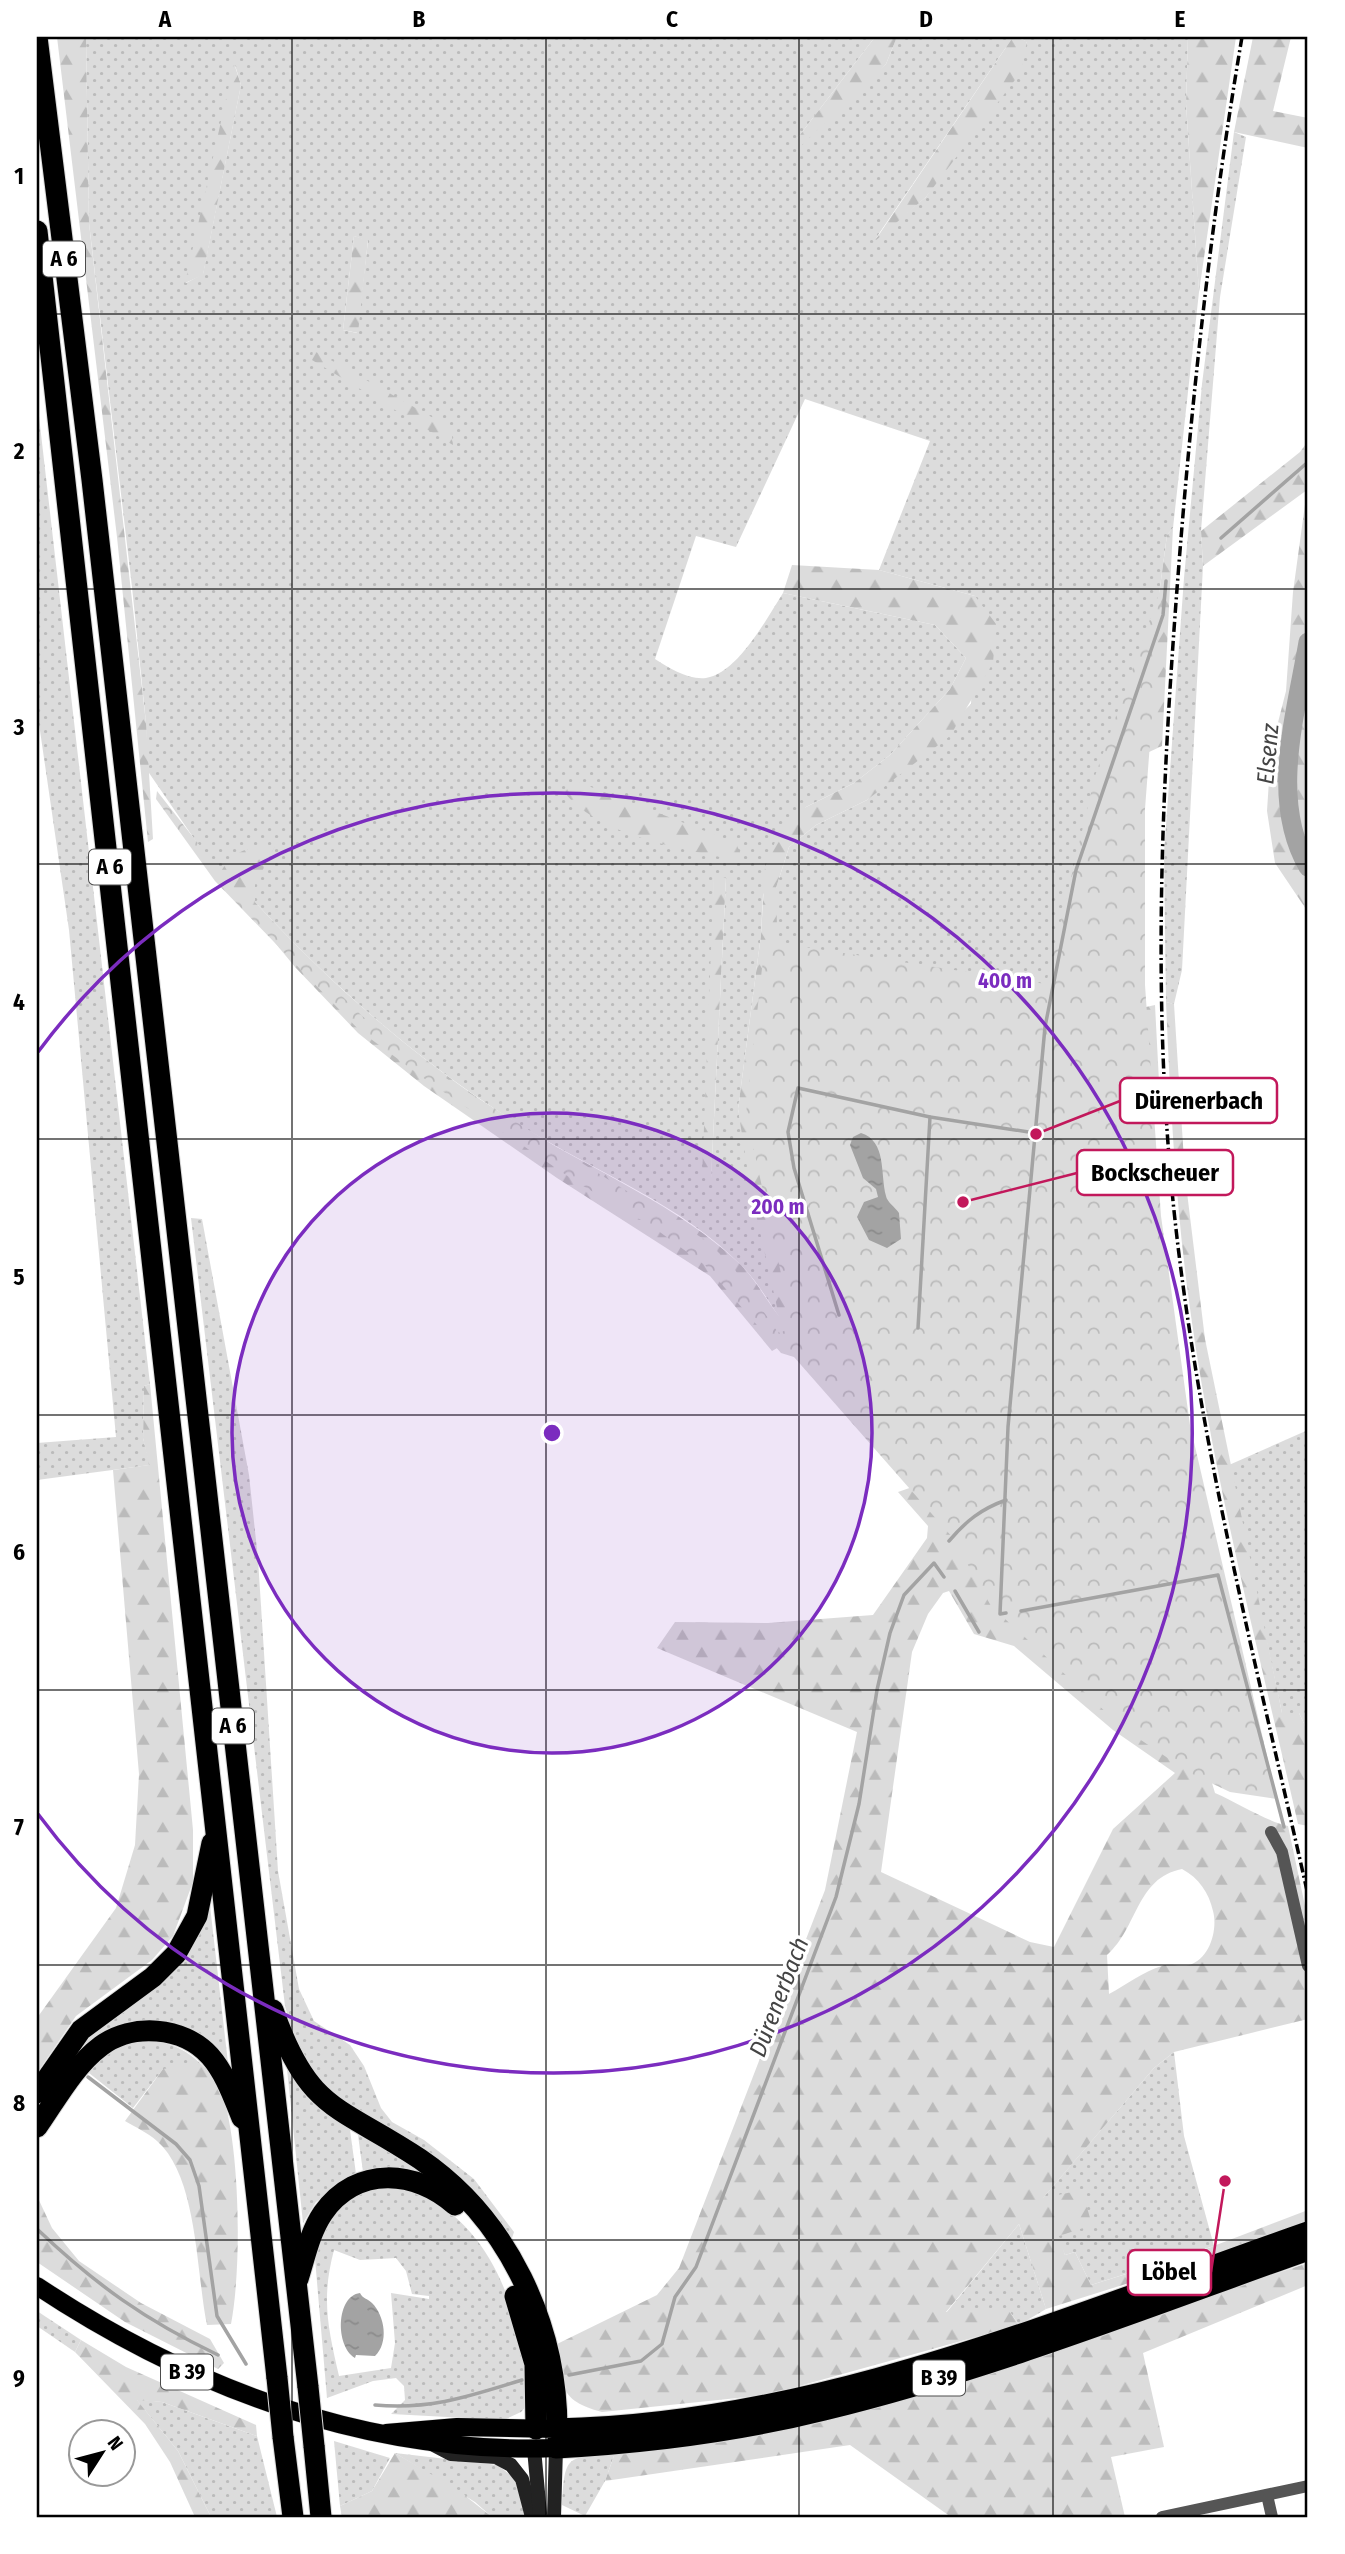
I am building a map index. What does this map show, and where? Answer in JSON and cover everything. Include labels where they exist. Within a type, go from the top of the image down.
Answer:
[{"type":"highway","name":"A 6","points":[[37,37],[92,481],[321,2517]]},
{"type":"highway","name":"A 6","points":[[37,231],[293,2517]]},
{"type":"highway","points":[[37,2127],[58,2080],[71,2061],[92,2019],[166,1966],[190,1932],[203,1893],[216,1821]]},
{"type":"highway","points":[[261,1975],[294,2061],[321,2098],[354,2121],[421,2160],[443,2177],[494,2231],[524,2281],[537,2311],[557,2398],[546,2439]]},
{"type":"highway","points":[[71,2061],[133,2032],[169,2033],[189,2040],[209,2054],[224,2076],[251,2139]]},
{"type":"highway","points":[[37,2093],[58,2080]]},
{"type":"highway","points":[[296,2284],[322,2215],[340,2195],[361,2182],[398,2176],[418,2181],[454,2204],[483,2239],[512,2288],[523,2317],[546,2439]]},
{"type":"highway","name":"B 39","points":[[546,2439],[610,2427],[689,2420],[863,2384],[983,2347],[1308,2232]]},
{"type":"highway","name":"B 39","points":[[546,2439],[688,2437],[824,2411],[991,2362],[1308,2250]]},
{"type":"highway","points":[[557,2398],[573,2413],[610,2427]]},
{"type":"main road","name":"B 39","points":[[37,2286],[96,2325],[195,2376],[274,2406],[422,2440],[546,2439]]},
{"type":"main road","name":"B 39","points":[[386,2433],[457,2427],[546,2439]]},
{"type":"main road","points":[[540,2517],[546,2439]]},
{"type":"main road","points":[[546,2439],[554,2517]]},
{"type":"main road","points":[[422,2440],[451,2454],[496,2457],[511,2465],[522,2479],[532,2517]]},
{"type":"street","points":[[1271,1832],[1282,1852],[1308,1966]]},
{"type":"street","points":[[1162,2517],[1308,2486]]},
{"type":"street","points":[[1268,2495],[1272,2517]]},
{"type":"green space","points":[[57,37],[86,37],[89,223],[146,723],[153,839],[148,842],[117,537]]},
{"type":"green space","points":[[86,37],[875,37],[796,140],[886,64],[897,37],[1013,37],[876,238],[926,197],[1027,42],[1019,37],[1188,37],[1186,104],[1199,292],[1173,528],[1167,535],[1156,617],[1048,1000],[776,954],[776,888],[789,847],[816,825],[867,800],[971,704],[975,596],[879,570],[930,441],[805,399],[736,547],[696,536],[655,659],[692,677],[706,678],[718,674],[740,656],[783,593],[935,625],[966,658],[950,689],[890,755],[854,783],[806,807],[763,895],[761,935],[738,1109],[780,1318],[742,1266],[692,1224],[637,1190],[523,1127],[450,1078],[381,1024],[316,965],[255,902],[255,885],[219,875],[147,770],[146,723],[132,587],[89,223]],"holes":[[[235,65],[241,85],[203,274],[186,283]],[[354,236],[368,241],[357,333],[343,330]],[[714,875],[726,879],[711,1178]]]},
{"type":"green space","points":[[875,37],[897,37],[886,64],[801,146],[796,140]]},
{"type":"green space","points":[[1013,37],[1027,41],[1021,72],[926,197],[874,242]]},
{"type":"green space","points":[[1188,37],[1236,37],[1199,292],[1186,104]]},
{"type":"green space","points":[[1253,37],[1291,37],[1273,111],[1308,118],[1308,148],[1234,132]]},
{"type":"green space","points":[[234,63],[241,85],[203,275],[185,283]]},
{"type":"green space","points":[[1234,132],[1246,137],[1220,297],[1201,531],[1203,566],[1182,970],[1174,1004],[1166,1002],[1164,853],[1184,578],[1202,384]]},
{"type":"green space","points":[[354,236],[368,240],[358,333],[343,330]]},
{"type":"green space","points":[[313,350],[451,428],[453,445],[312,360]]},
{"type":"green space","points":[[37,399],[150,1384],[144,1386],[143,1438],[150,1465],[37,1480],[37,1443],[116,1437],[69,930],[37,710]]},
{"type":"green space","points":[[1308,441],[1308,912],[1275,863],[1267,811],[1271,750],[1286,691],[1293,592],[1307,490],[1203,566],[1201,531],[1300,452]]},
{"type":"green space","points":[[1173,528],[1162,746],[1134,759],[1117,781],[1065,964],[1060,1016],[1105,1016],[1155,1005],[1161,1120],[1051,1122],[1031,1293],[1021,1492],[1078,1487],[1016,1594],[1017,1604],[1046,1614],[1125,1685],[1137,1665],[1189,1706],[1215,1793],[1288,1826],[1308,1920],[1308,2019],[1174,2052],[1154,2068],[1043,2198],[1082,2190],[1092,2225],[1059,2236],[1065,2255],[1075,2252],[1091,2285],[1203,2250],[1308,2210],[1308,2227],[1046,2309],[1019,2224],[946,2312],[1010,2312],[1019,2325],[767,2395],[602,2412],[577,2402],[565,2389],[555,2345],[657,2295],[679,2268],[825,1890],[857,1732],[657,1648],[675,1622],[768,1623],[873,1615],[927,1538],[928,1526],[898,1492],[1001,1456],[1006,1329],[1044,1004],[1048,999],[1075,870],[1156,617],[1167,535]],"holes":[[[949,1591],[974,1634],[1014,1646],[1113,1730],[1175,1773],[1113,1829],[1054,1947],[1030,1942],[881,1872],[912,1652],[928,1614],[943,1593]],[[1182,1869],[1198,1881],[1211,1904],[1214,1926],[1207,1950],[1196,1962],[1155,1968],[1109,1994],[1107,1955],[1117,1944],[1155,1882]]]},
{"type":"green space","points":[[792,565],[879,570],[975,596],[996,624],[993,663],[950,736],[867,800],[816,825],[789,847],[776,888],[786,1284],[793,1339],[772,1351],[710,1276],[557,1178],[424,1086],[358,1033],[295,967],[219,875],[224,866],[242,851],[275,846],[255,885],[255,902],[316,965],[414,1051],[485,1103],[691,1224],[741,1265],[779,1316],[751,1192],[738,1109],[761,935],[765,867],[777,837],[806,807],[854,783],[890,755],[950,689],[966,658],[935,625],[783,593]]},
{"type":"green space","points":[[1162,585],[1145,809],[1145,985],[1161,1216],[1190,1425],[1277,1799],[1230,1792],[1190,1773],[1123,1728],[991,1606],[953,1538],[794,1357],[781,1353],[706,1266],[653,1227],[578,1183],[429,1082],[360,1031],[215,881],[156,799],[157,791],[229,883],[362,1016],[450,1081],[707,1241],[733,1267],[779,1334],[787,1329],[787,1301],[746,1114],[765,941],[1046,984],[1095,776]]},
{"type":"green space","points":[[578,782],[736,843],[744,862],[647,840],[600,821],[580,808],[564,792],[569,783]]},
{"type":"green space","points":[[714,874],[726,878],[711,1178],[702,1178]]},
{"type":"green space","points":[[1166,1002],[1174,1004],[1185,1176],[1205,1339],[1282,1713],[1299,1713],[1308,1732],[1308,1826],[1298,1824],[1236,1557],[1208,1422],[1179,1215]]},
{"type":"green space","points":[[191,1218],[202,1219],[249,1475],[258,1559],[278,1871],[299,1989],[314,2021],[350,2045],[364,2066],[381,2108],[392,2122],[424,2140],[474,2179],[514,2232],[511,2241],[319,2086],[297,2050],[285,2006]]},
{"type":"green space","points":[[150,1384],[193,1830],[193,1882],[173,1936],[152,1960],[76,2016],[37,2073],[37,2018],[116,1908],[135,1845],[139,1774],[113,1470],[149,1465],[143,1438],[144,1386]]},
{"type":"green space","points":[[1308,1430],[1308,1732],[1299,1713],[1282,1713],[1229,1465]]},
{"type":"green space","points":[[209,1897],[229,2072],[174,2027],[75,2053],[85,2040],[159,1980]]},
{"type":"green space","points":[[136,2040],[172,2045],[199,2062],[217,2080],[163,2069],[133,2108],[89,2073],[109,2052]]},
{"type":"green space","points":[[1174,2052],[1184,2136],[1214,2246],[1091,2285],[1075,2252],[1065,2255],[1042,2199],[1154,2068]]},
{"type":"green space","points":[[199,2064],[218,2082],[226,2105],[231,2134],[238,2237],[231,2324],[207,2325],[193,2227],[181,2178],[170,2157],[157,2141],[125,2121],[163,2069]]},
{"type":"green space","points":[[287,2069],[308,2098],[350,2130],[356,2174],[316,2202],[303,2223]]},
{"type":"green space","points":[[358,2135],[393,2150],[440,2182],[363,2172]]},
{"type":"green space","points":[[411,2188],[441,2206],[465,2227],[484,2251],[499,2277],[519,2336],[531,2401],[521,2412],[504,2420],[391,2414],[405,2400],[404,2386],[396,2378],[373,2381],[327,2398],[315,2259],[319,2234],[331,2213],[367,2189]],"holes":[[[334,2250],[360,2260],[396,2258],[406,2271],[412,2294],[429,2296],[429,2299],[391,2293],[395,2343],[391,2368],[339,2376],[328,2313],[330,2268]]]},
{"type":"green space","points":[[37,2196],[52,2228],[79,2261],[141,2303],[210,2339],[224,2363],[218,2369],[125,2322],[37,2262]]},
{"type":"green space","points":[[1019,2224],[1046,2309],[1019,2325],[1010,2312],[946,2313]]},
{"type":"green space","points":[[1308,2263],[1308,2285],[1143,2353],[1164,2447],[1111,2457],[1125,2517],[951,2517],[850,2445],[605,2481],[615,2453],[649,2452],[1196,2300]]},
{"type":"green space","points":[[37,2311],[81,2340],[75,2352],[37,2326]]},
{"type":"green space","points":[[81,2340],[126,2367],[256,2425],[257,2436],[162,2402],[137,2400],[178,2451],[211,2517],[195,2517],[170,2462],[145,2424],[75,2352]]},
{"type":"green space","points":[[136,2399],[162,2402],[257,2436],[277,2517],[211,2517],[178,2451]]},
{"type":"green space","points":[[334,2441],[390,2458],[372,2491],[340,2506]]},
{"type":"green space","points":[[395,2453],[498,2465],[515,2479],[526,2517],[492,2517],[475,2502]]},
{"type":"green space","points":[[395,2453],[458,2490],[492,2517],[342,2517],[340,2506],[372,2491]]},
{"type":"green space","points":[[615,2453],[605,2481],[585,2516],[562,2505],[565,2476],[571,2462],[586,2456]]},
{"type":"water","points":[[861,1133],[875,1143],[879,1151],[887,1198],[899,1213],[901,1239],[887,1248],[869,1240],[857,1217],[864,1202],[878,1197],[876,1189],[863,1178],[850,1145],[853,1137]]},
{"type":"water","points":[[360,2293],[372,2303],[380,2315],[384,2337],[375,2356],[356,2355],[355,2358],[344,2343],[341,2322],[346,2303],[352,2296]]},
{"type":"waterway","name":"Dürenerbach","points":[[1221,538],[1308,462]]},
{"type":"waterway","name":"Dürenerbach","points":[[1006,1613],[1000,1614],[1008,1427],[1045,1027],[1076,870],[1163,615],[1166,581]]},
{"type":"waterway","name":"Elsenz","points":[[1308,642],[1292,727],[1288,785],[1290,814],[1296,841],[1308,867]]},
{"type":"waterway","points":[[839,1315],[794,1168],[788,1132],[798,1088],[930,1117],[1035,1133]]},
{"type":"waterway","points":[[918,1328],[930,1117]]},
{"type":"waterway","name":"Dürenerbach","points":[[949,1541],[974,1516],[1006,1500]]},
{"type":"waterway","name":"Dürenerbach","points":[[569,2375],[641,2361],[662,2344],[675,2297],[696,2267],[836,1897],[859,1804],[877,1690],[890,1633],[904,1595],[934,1563],[944,1577]]},
{"type":"waterway","points":[[1021,1611],[1218,1575],[1284,1827]]},
{"type":"waterway","points":[[955,1591],[979,1632]]},
{"type":"waterway","points":[[88,2077],[176,2144],[190,2160],[199,2186],[217,2316],[246,2364]]},
{"type":"waterway","name":"Dürenerbach","points":[[37,2229],[122,2300],[218,2355]]},
{"type":"waterway","name":"Dürenerbach","points":[[375,2405],[432,2404],[522,2380]]},
{"type":"railway","points":[[1242,37],[1203,312],[1177,589],[1163,826],[1163,1062],[1175,1220],[1199,1391],[1232,1560],[1308,1895]]},
{"type":"place","name":"Dürenerbach","points":[[1036,1134]]},
{"type":"place","name":"Bockscheuer","points":[[963,1202]]},
{"type":"place","name":"Löbel","points":[[1225,2181]]}]
